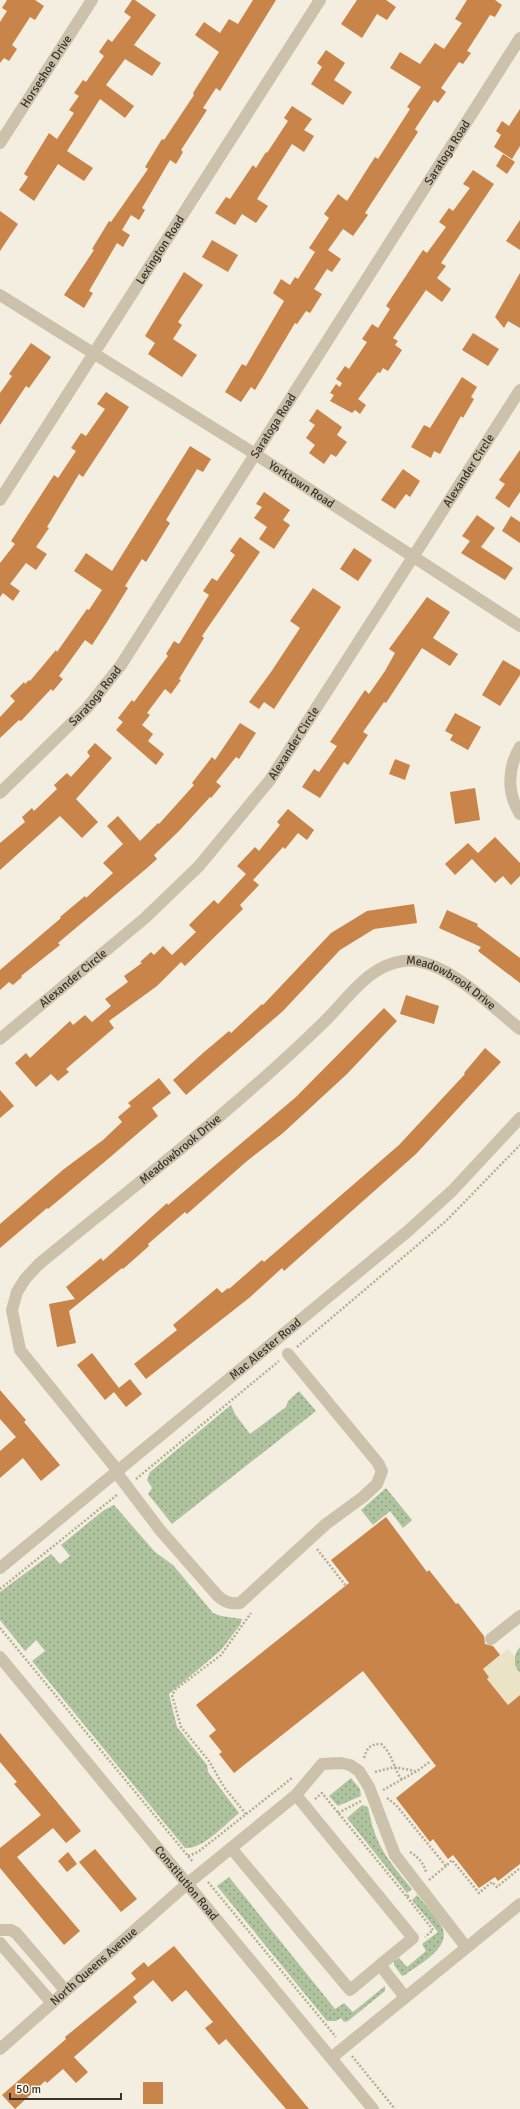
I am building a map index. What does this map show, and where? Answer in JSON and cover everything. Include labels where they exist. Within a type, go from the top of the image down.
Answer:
[{"type":"street","name":"Horseshoe Drive","points":[[0,143],[92,0]]},
{"type":"street","name":"Lexington Road","points":[[0,500],[320,0]]},
{"type":"street","name":"Saratoga Road","points":[[0,793],[87,708],[121,665],[520,38]]},
{"type":"street","name":"Yorktown Road","points":[[0,295],[255,454],[520,626]]},
{"type":"street","name":"Alexander Circle","points":[[0,1039],[145,918],[203,860],[270,780],[520,390]]},
{"type":"street","points":[[520,747],[513,761],[510,776],[510,792],[520,814]]},
{"type":"street","name":"Meadowbrook Drive","points":[[288,1354],[378,1463],[382,1472],[377,1484],[363,1497],[326,1524],[245,1599],[240,1603],[232,1604],[224,1601],[217,1595],[160,1530],[117,1472],[20,1350],[12,1310],[17,1292],[25,1279],[39,1264],[269,1074],[331,1016],[358,986],[372,974],[387,965],[403,961],[418,961],[451,974],[520,1028]]},
{"type":"street","name":"Mac Alester Road","points":[[0,1568],[408,1231],[452,1191],[520,1118]]},
{"type":"street","points":[[491,1639],[520,1616]]},
{"type":"street","name":"Constitution Road","points":[[0,1657],[373,2109]]},
{"type":"street","name":"North Queens Avenue","points":[[0,2048],[187,1884],[296,1795],[322,1764],[341,1763],[350,1765],[359,1771],[372,1796],[395,1855],[466,1947]]},
{"type":"street","points":[[231,1848],[350,1990],[413,1938],[296,1795]]},
{"type":"street","points":[[331,2058],[520,1904]]},
{"type":"street","points":[[0,1930],[11,1930],[16,1933],[65,1990]]},
{"type":"street","points":[[0,1944],[52,2003]]},
{"type":"street","points":[[380,1965],[405,1997]]},
{"type":"path","points":[[0,1589],[288,1354],[446,1221],[520,1144]]},
{"type":"path","points":[[311,1552],[316,1548],[346,1586]]},
{"type":"path","points":[[246,1814],[224,1787],[209,1761],[181,1727],[172,1695],[176,1689],[221,1655],[243,1625],[253,1608]]},
{"type":"path","points":[[363,1760],[368,1747],[373,1744],[381,1744],[392,1757],[394,1767],[402,1780]]},
{"type":"path","points":[[338,1813],[402,1780],[431,1760]]},
{"type":"path","points":[[373,1772],[394,1767],[412,1772],[416,1771]]},
{"type":"path","points":[[312,1801],[322,1793],[433,1930],[421,1941]]},
{"type":"path","points":[[386,1798],[396,1805],[446,1866]]},
{"type":"path","points":[[407,1897],[452,1860],[479,1893],[492,1882],[497,1887],[520,1868]]},
{"type":"green space","points":[[299,1391],[316,1411],[172,1524],[148,1494],[152,1488],[147,1480],[150,1472],[231,1405],[235,1414],[250,1434],[286,1407],[288,1401]]},
{"type":"green space","points":[[386,1488],[412,1520],[403,1528],[390,1511],[373,1525],[361,1510]]},
{"type":"green space","points":[[114,1505],[155,1552],[173,1565],[213,1613],[221,1616],[242,1619],[240,1625],[221,1650],[169,1694],[177,1727],[207,1765],[208,1772],[239,1813],[214,1835],[199,1845],[192,1847],[185,1848],[32,1661],[45,1651],[36,1640],[25,1651],[0,1620],[0,1592],[51,1554],[60,1564],[70,1556],[61,1545],[104,1510]]},
{"type":"green space","points":[[520,1647],[520,1673],[517,1670],[514,1660]]},
{"type":"green space","points":[[351,1778],[360,1789],[361,1796],[338,1806],[329,1796]]},
{"type":"green space","points":[[362,1805],[368,1807],[375,1833],[384,1852],[412,1889],[407,1893],[347,1818]]},
{"type":"green space","points":[[229,1877],[335,2009],[344,2003],[353,2012],[385,1986],[385,1991],[348,2021],[344,2022],[341,2018],[336,2021],[327,2021],[217,1886]]},
{"type":"green space","points":[[417,1895],[441,1925],[444,1933],[443,1941],[439,1948],[426,1960],[402,1976],[394,1965],[394,1961],[399,1958],[407,1967],[426,1951],[422,1944],[438,1932],[412,1900]]},
{"type":"shaded area","points":[[508,1649],[515,1657],[515,1667],[520,1673],[520,1695],[508,1705],[487,1679],[489,1677],[483,1669]]},
{"type":"building","points":[[7,0],[35,0],[44,6],[35,20],[30,17],[12,45],[17,49],[9,61],[4,58],[0,63],[0,22],[7,11],[2,8]]},
{"type":"building","points":[[132,0],[135,0],[156,15],[134,45],[161,63],[152,76],[125,59],[106,85],[134,106],[125,118],[100,99],[67,151],[93,168],[84,181],[58,164],[34,201],[19,190],[28,177],[24,174],[49,133],[57,139],[74,113],[69,110],[79,96],[74,93],[83,80],[86,82],[104,56],[99,52],[108,39],[112,42],[131,17],[124,12]]},
{"type":"building","points":[[253,0],[276,0],[220,91],[216,88],[203,108],[207,110],[181,150],[183,152],[176,164],[170,160],[142,208],[145,210],[139,220],[131,215],[122,230],[130,235],[123,247],[117,243],[89,291],[93,293],[84,308],[64,295],[94,250],[92,249],[109,221],[111,222],[148,169],[145,167],[162,139],[164,140],[194,95],[193,93],[219,52],[195,35],[204,22],[220,33],[229,19],[238,24]]},
{"type":"building","points":[[357,0],[386,0],[396,7],[387,20],[377,14],[362,38],[341,24]]},
{"type":"building","points":[[467,0],[495,0],[502,5],[495,17],[490,15],[467,51],[471,53],[463,64],[459,62],[441,88],[446,92],[438,103],[434,100],[415,129],[418,132],[365,213],[368,215],[353,236],[343,229],[328,250],[341,259],[332,272],[327,269],[314,289],[322,294],[310,313],[306,311],[297,324],[295,323],[255,390],[251,387],[241,402],[225,392],[242,364],[246,366],[284,301],[273,293],[281,279],[290,285],[295,277],[298,279],[315,252],[309,248],[329,218],[324,214],[338,194],[347,201],[375,157],[378,159],[410,109],[407,107],[421,87],[390,68],[400,52],[420,64],[435,43],[444,49],[462,23],[455,19]]},
{"type":"building","points":[[326,50],[345,63],[334,80],[352,92],[343,105],[311,84],[322,67],[317,63]]},
{"type":"building","points":[[292,106],[312,119],[304,130],[314,136],[304,152],[292,144],[257,199],[268,206],[256,223],[242,214],[235,225],[215,213],[226,197],[230,199],[253,165],[256,168],[266,152],[267,153],[288,121],[284,118]]},
{"type":"building","points":[[520,109],[520,146],[512,159],[494,147],[501,135],[496,131],[502,121],[509,126]]},
{"type":"building","points":[[503,154],[515,162],[507,174],[496,166]]},
{"type":"building","points":[[473,170],[494,184],[441,263],[446,266],[437,278],[451,289],[442,302],[426,290],[393,338],[398,341],[395,345],[402,350],[388,371],[383,368],[380,373],[378,372],[358,399],[366,405],[360,414],[355,410],[352,413],[330,401],[334,395],[330,393],[336,384],[340,387],[342,383],[336,379],[345,366],[349,369],[367,342],[362,339],[372,324],[378,328],[390,309],[386,306],[423,250],[427,253],[446,227],[439,222],[449,208],[453,211],[470,188],[463,184]]},
{"type":"building","points":[[0,211],[18,224],[0,251]]},
{"type":"building","points":[[520,220],[520,250],[506,241]]},
{"type":"building","points":[[212,240],[238,255],[228,272],[202,257]]},
{"type":"building","points":[[184,272],[203,285],[178,322],[182,325],[173,339],[197,355],[182,377],[148,354],[155,343],[145,336]]},
{"type":"building","points":[[520,273],[520,328],[508,321],[504,328],[495,317]]},
{"type":"building","points":[[473,333],[499,349],[488,366],[462,350]]},
{"type":"building","points":[[31,343],[51,357],[29,388],[26,386],[0,425],[0,393],[12,376],[9,374]]},
{"type":"building","points":[[462,377],[477,387],[471,397],[474,399],[463,418],[461,416],[440,454],[434,451],[431,458],[411,447],[424,425],[430,428]]},
{"type":"building","points":[[106,392],[129,407],[83,477],[79,474],[47,527],[49,528],[36,547],[47,554],[36,570],[26,563],[10,584],[20,591],[13,601],[3,593],[0,597],[0,563],[15,544],[11,541],[54,475],[58,478],[76,451],[71,448],[81,433],[86,436],[105,409],[97,404]]},
{"type":"building","points":[[317,409],[342,427],[337,435],[347,442],[336,457],[331,454],[324,464],[309,453],[315,445],[306,438],[315,425],[309,421]]},
{"type":"building","points":[[190,446],[211,459],[203,472],[197,469],[166,520],[170,523],[146,562],[142,559],[125,586],[128,588],[107,622],[92,645],[85,640],[59,676],[63,679],[53,691],[51,689],[21,721],[19,720],[0,738],[0,717],[15,701],[10,696],[24,682],[25,684],[29,680],[30,681],[56,650],[57,652],[87,609],[89,610],[102,590],[74,571],[86,553],[112,571]]},
{"type":"building","points":[[520,450],[520,492],[509,508],[495,498],[505,484],[499,480]]},
{"type":"building","points":[[403,469],[420,481],[410,497],[406,494],[395,509],[381,500]]},
{"type":"building","points":[[264,492],[290,510],[283,520],[290,525],[274,549],[259,539],[267,527],[254,518],[262,507],[256,504]]},
{"type":"building","points":[[477,515],[495,528],[481,547],[513,568],[505,580],[461,553],[470,541],[462,536]]},
{"type":"building","points":[[511,516],[520,522],[520,543],[502,531]]},
{"type":"building","points":[[240,537],[260,552],[202,636],[204,638],[179,679],[181,680],[171,694],[165,689],[147,713],[150,715],[142,725],[153,734],[148,741],[164,754],[156,765],[116,730],[123,722],[118,718],[132,700],[134,702],[168,656],[166,654],[174,641],[179,644],[209,595],[203,591],[212,578],[217,581],[235,555],[230,551]]},
{"type":"building","points":[[354,548],[372,560],[358,581],[340,569]]},
{"type":"building","points":[[313,588],[341,607],[274,709],[264,702],[259,709],[249,702],[300,628],[290,621]]},
{"type":"building","points":[[427,597],[450,612],[433,638],[458,654],[450,666],[422,648],[386,703],[384,702],[363,732],[368,735],[348,765],[344,762],[320,798],[302,787],[314,769],[319,772],[337,746],[330,742],[365,690],[369,694],[385,671],[395,653],[389,649]]},
{"type":"building","points":[[503,660],[520,670],[520,675],[500,706],[482,695]]},
{"type":"building","points":[[455,713],[481,727],[468,750],[450,740],[453,735],[445,731]]},
{"type":"building","points":[[240,723],[256,733],[239,759],[236,757],[216,782],[221,786],[179,831],[154,855],[157,859],[58,943],[60,945],[21,976],[22,977],[13,985],[9,982],[0,990],[0,970],[85,896],[86,898],[113,873],[103,863],[123,844],[107,826],[118,816],[140,841],[158,823],[159,824],[194,785],[192,783],[212,757],[215,760]]},
{"type":"building","points":[[95,743],[112,758],[76,799],[98,822],[82,838],[60,816],[0,870],[0,843],[25,822],[22,817],[32,808],[34,811],[57,789],[54,785],[67,773],[71,777],[90,756],[87,752]]},
{"type":"building","points":[[395,759],[410,765],[405,780],[389,774]]},
{"type":"building","points":[[475,788],[480,820],[455,824],[450,792]]},
{"type":"building","points":[[288,809],[314,830],[307,840],[298,833],[285,849],[283,847],[253,880],[259,885],[240,905],[243,909],[185,966],[181,962],[157,986],[109,1021],[114,1028],[66,1069],[69,1072],[58,1081],[51,1074],[36,1087],[15,1063],[26,1053],[30,1058],[70,1021],[73,1025],[85,1015],[92,1022],[111,1006],[105,999],[128,982],[124,976],[142,963],[140,962],[151,952],[154,955],[163,946],[172,955],[196,932],[189,925],[214,900],[218,904],[246,874],[237,866],[255,847],[259,851],[280,825],[277,822]]},
{"type":"building","points":[[495,837],[520,863],[520,876],[511,885],[503,876],[495,883],[472,859],[473,858],[455,875],[445,864],[468,843],[478,853]]},
{"type":"building","points":[[414,904],[417,923],[374,929],[340,950],[283,1011],[186,1095],[173,1080],[229,1031],[231,1033],[262,1004],[263,1005],[331,933],[367,911]]},
{"type":"building","points":[[447,910],[478,924],[477,926],[520,958],[520,983],[478,951],[481,947],[439,928]]},
{"type":"building","points":[[406,995],[439,1006],[434,1024],[400,1014]]},
{"type":"building","points":[[384,1008],[397,1021],[347,1074],[283,1133],[247,1161],[187,1214],[185,1212],[148,1244],[149,1246],[123,1269],[122,1268],[69,1311],[76,1343],[57,1347],[49,1304],[75,1299],[66,1287],[101,1258],[103,1261],[167,1203],[168,1205],[296,1097]]},
{"type":"building","points":[[485,1048],[501,1062],[416,1154],[284,1271],[282,1268],[249,1298],[146,1379],[134,1364],[177,1330],[173,1325],[217,1288],[222,1293],[228,1288],[229,1289],[262,1260],[264,1262],[399,1145],[465,1074],[464,1073]]},
{"type":"building","points":[[159,1078],[171,1093],[152,1108],[158,1116],[0,1248],[0,1224],[64,1169],[103,1140],[122,1122],[118,1117],[131,1106],[128,1103]]},
{"type":"building","points":[[0,1090],[14,1106],[0,1118]]},
{"type":"building","points":[[92,1353],[119,1388],[130,1379],[142,1394],[126,1407],[114,1392],[105,1400],[77,1365]]},
{"type":"building","points":[[0,1390],[26,1420],[24,1422],[60,1465],[41,1481],[23,1458],[0,1478],[0,1451],[16,1437],[0,1419]]},
{"type":"building","points":[[386,1517],[427,1572],[429,1570],[484,1636],[485,1644],[493,1646],[500,1655],[483,1669],[489,1677],[487,1679],[508,1705],[520,1695],[520,1864],[498,1881],[495,1877],[479,1888],[453,1855],[448,1859],[433,1839],[430,1842],[396,1798],[436,1766],[363,1671],[234,1773],[219,1754],[222,1752],[209,1736],[216,1730],[196,1705],[349,1583],[331,1560]]},
{"type":"building","points":[[0,1733],[81,1831],[66,1843],[53,1828],[17,1857],[80,1931],[64,1945],[0,1868],[0,1848],[41,1815],[14,1784],[17,1782],[0,1762]]},
{"type":"building","points":[[95,1849],[137,1899],[121,1912],[79,1862]]},
{"type":"building","points":[[68,1852],[77,1864],[67,1872],[58,1861]]},
{"type":"building","points":[[174,1946],[309,2109],[286,2109],[226,2039],[219,2045],[205,2028],[213,2022],[186,1990],[172,2002],[153,1980],[133,1997],[137,2002],[74,2057],[88,2072],[76,2083],[63,2069],[47,2083],[45,2081],[15,2109],[2,2095],[66,2039],[65,2037],[136,1979],[131,1973],[144,1962],[148,1967]]},
{"type":"building","points":[[143,2082],[163,2082],[163,2104],[143,2104]]}]
